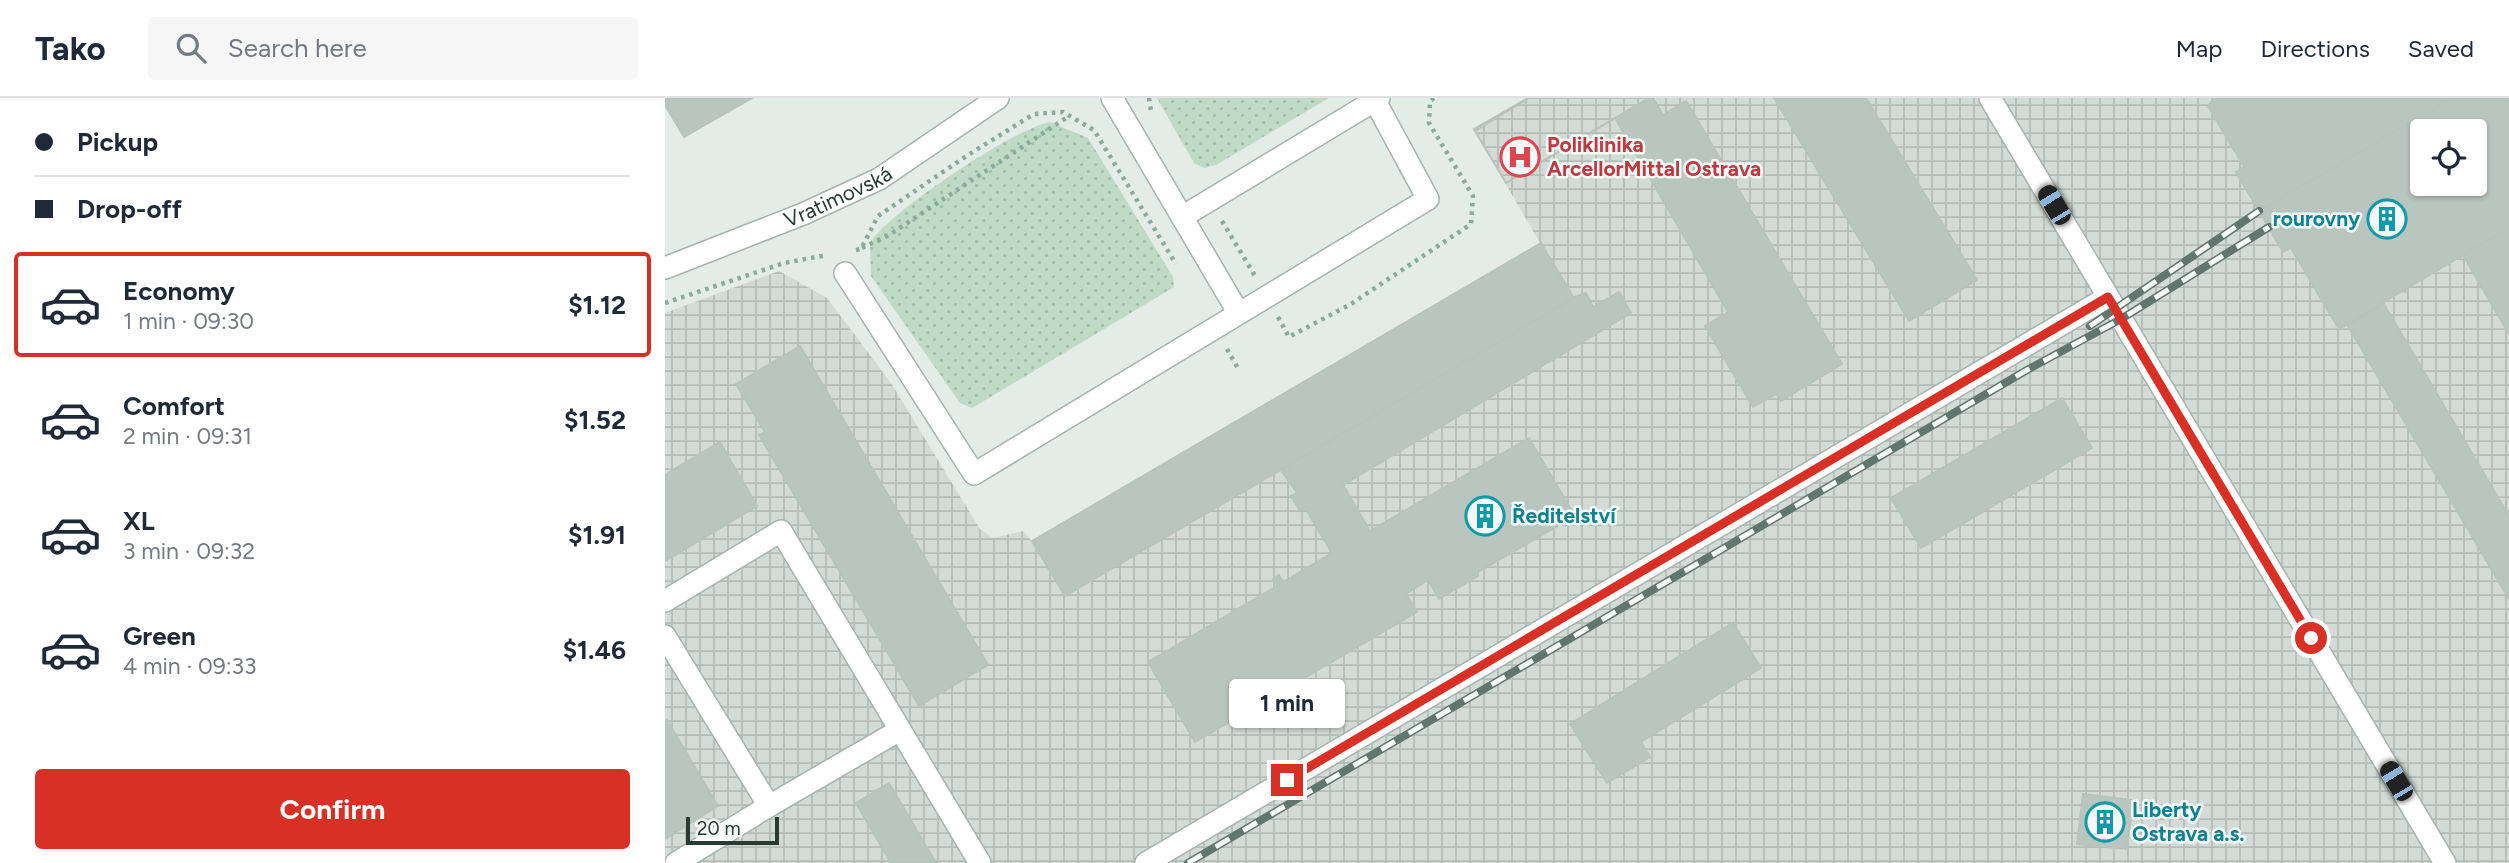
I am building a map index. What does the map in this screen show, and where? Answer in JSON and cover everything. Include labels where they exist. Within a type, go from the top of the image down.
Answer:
[{"type":"street","name":"Vratimovská","points":[[665,268],[803,214],[879,179],[998,98]]},
{"type":"street","points":[[1112,98],[1238,312]]},
{"type":"street","points":[[1990,98],[2445,863]]},
{"type":"street","points":[[845,273],[974,474],[1428,199],[1377,99],[1182,216]]},
{"type":"street","points":[[1146,863],[2108,297]]},
{"type":"street","points":[[665,601],[781,531],[980,863]]},
{"type":"street","points":[[665,636],[769,806]]},
{"type":"street","points":[[676,863],[900,730]]},
{"type":"path","points":[[1149,98],[1153,120]]},
{"type":"path","points":[[861,249],[878,216],[1034,114],[1063,112],[1094,130],[1179,269]]},
{"type":"path","points":[[848,251],[861,249],[888,235],[1069,116]]},
{"type":"path","points":[[1210,200],[1289,337]]},
{"type":"path","points":[[665,303],[784,263],[835,254]]},
{"type":"path","points":[[1214,327],[1239,370]]},
{"type":"shaded area","points":[[1529,98],[2509,98],[2509,863],[665,863],[665,313],[779,271],[827,298],[891,383],[980,529],[993,538],[1023,531],[1032,541],[1540,243],[1475,131]]},
{"type":"green space","points":[[1157,98],[1329,98],[1216,165],[1204,168],[1194,163]]},
{"type":"green space","points":[[1050,122],[1088,138],[1173,277],[1174,287],[972,408],[960,403],[871,276],[870,243],[901,212],[954,173],[1010,139]]},
{"type":"building","points":[[665,98],[752,98],[684,137],[665,105]]},
{"type":"building","points":[[1528,98],[1653,98],[1663,115],[1686,101],[1842,364],[1781,401],[1776,394],[1753,407],[1705,326],[1728,312],[1615,118],[1506,183],[1474,129]]},
{"type":"building","name":"Poliklinika ArcellorMittal Ostrava","points":[[1529,98],[1649,98],[1506,183],[1475,131]]},
{"type":"building","points":[[1774,98],[1866,98],[1977,280],[1909,321]]},
{"type":"building","points":[[2215,98],[2452,98],[2416,119],[2410,119],[2410,123],[2259,211],[2236,172],[2244,167],[2208,106]]},
{"type":"building","name":"rourovny","points":[[2452,98],[2509,98],[2509,228],[2404,290],[2406,292],[2402,291],[2339,329],[2291,248],[2283,252],[2259,211],[2410,123],[2410,196],[2487,196],[2487,119],[2416,119]]},
{"type":"building","points":[[2509,228],[2509,334],[2463,255]]},
{"type":"building","points":[[1541,243],[1574,298],[1065,596],[1032,541]]},
{"type":"building","name":"Ředitelství","points":[[1619,292],[1631,313],[1343,485],[1370,531],[1529,438],[1575,516],[1478,572],[1478,576],[1439,599],[1428,580],[1406,594],[1417,612],[1195,742],[1148,662],[1277,586],[1273,579],[1279,575],[1283,582],[1332,553],[1305,508],[1300,511],[1291,496],[1297,493],[1281,470],[1575,297],[1586,293],[1593,307]]},
{"type":"building","points":[[2384,304],[2509,516],[2509,599],[2348,326]]},
{"type":"building","points":[[800,346],[988,665],[919,706],[759,435],[765,432],[736,384]]},
{"type":"building","points":[[2062,398],[2092,448],[1921,548],[1891,498]]},
{"type":"building","points":[[720,442],[757,506],[665,561],[665,475]]},
{"type":"building","points":[[1733,623],[1761,668],[1641,742],[1650,757],[1607,783],[1570,724]]},
{"type":"building","points":[[667,720],[718,806],[665,839],[665,721]]},
{"type":"building","points":[[889,783],[936,863],[891,863],[856,803]]},
{"type":"building","name":"Liberty Ostrava a.s.","points":[[2083,794],[2133,800],[2127,849],[2077,844]]},
{"type":"railway","points":[[2090,326],[2259,211]]},
{"type":"railway","points":[[1188,863],[2027,370],[2121,319],[2269,227]]},
{"type":"place","name":"Poliklinika ArcellorMittal Ostrava","points":[[1520,157]]},
{"type":"place","name":"rourovny","points":[[2387,219]]},
{"type":"place","name":"Ředitelství","points":[[1485,516]]},
{"type":"place","name":"Liberty Ostrava a.s.","points":[[2105,822]]},
{"type":"route","points":[[1287,780],[2108,297],[2311,638]]}]
